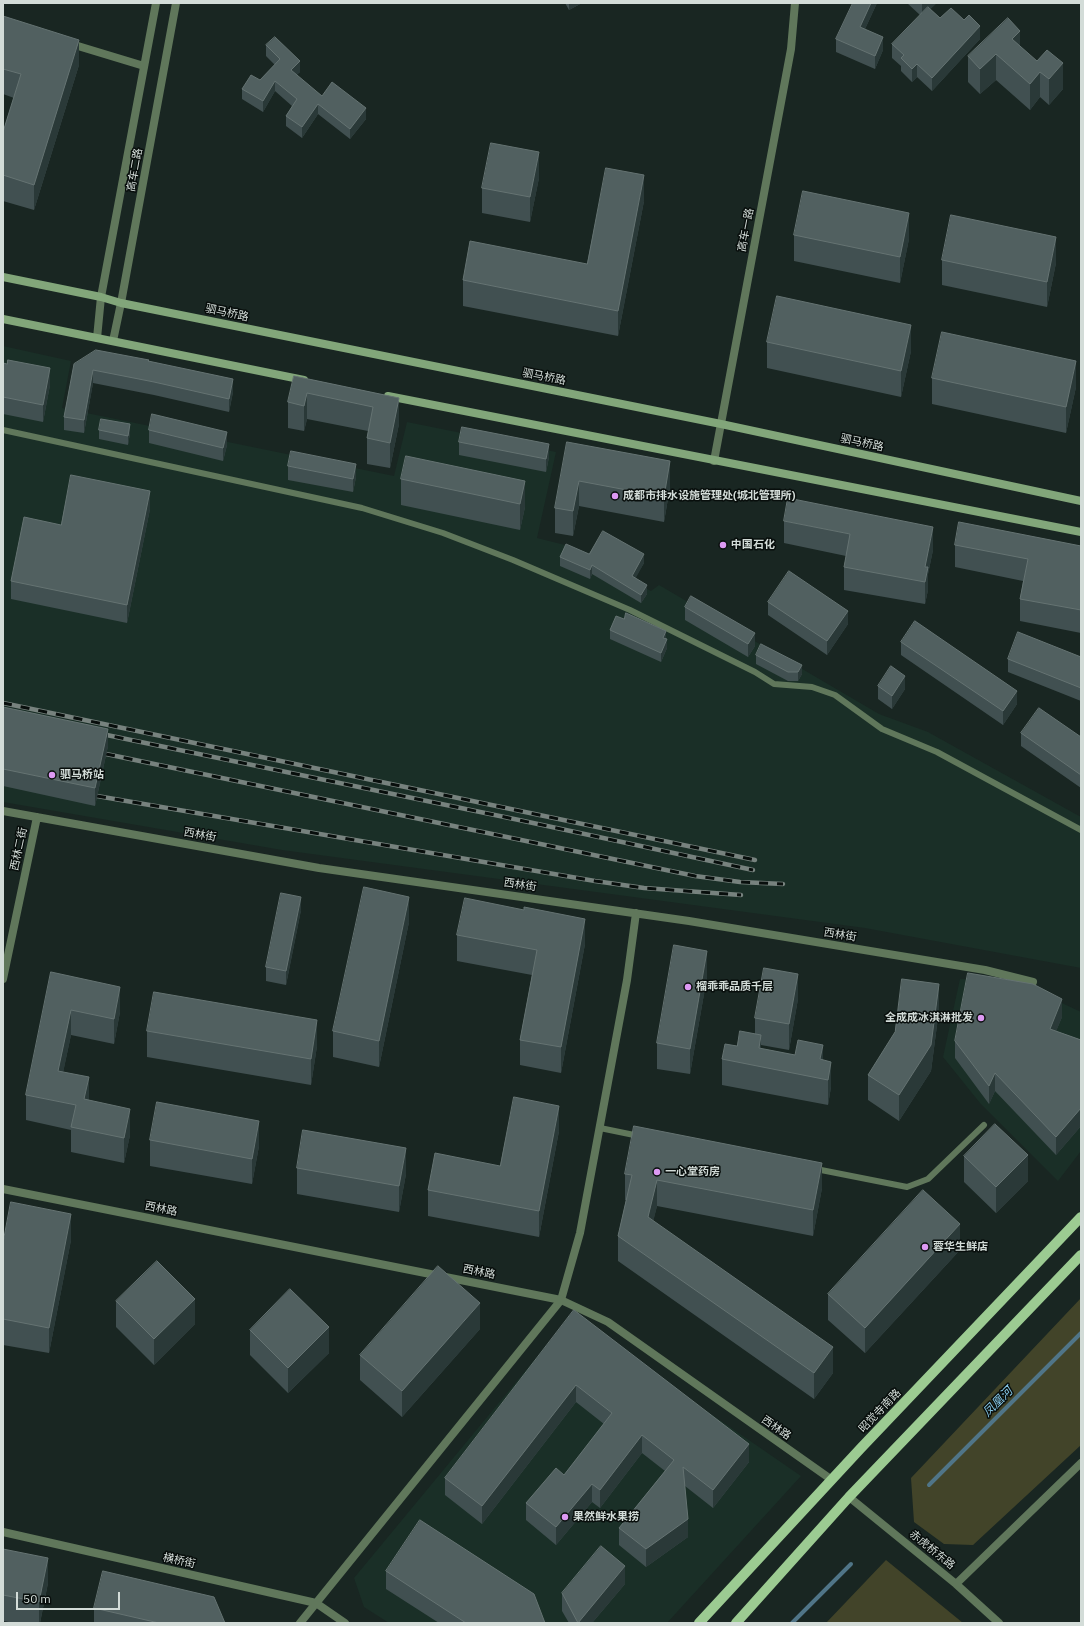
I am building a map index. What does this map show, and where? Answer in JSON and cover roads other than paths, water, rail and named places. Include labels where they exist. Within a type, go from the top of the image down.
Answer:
[{"type":"main road","name":"驷马桥路","points":[[3,277],[102,297],[121,303],[720,424],[1081,501]]},
{"type":"main road","points":[[3,319],[315,382]]},
{"type":"main road","points":[[377,394],[1081,532]]},
{"type":"main road","name":"昭觉寺南路","points":[[699,1623],[1081,1217]]},
{"type":"main road","points":[[736,1623],[849,1497],[1081,1255]]},
{"type":"street","name":"高车二路","points":[[97,338],[102,297],[156,3]]},
{"type":"street","name":"高车二路","points":[[113,341],[176,3]]},
{"type":"street","name":"高车一路","points":[[714,460],[791,49],[795,3]]},
{"type":"street","points":[[62,41],[144,66]]},
{"type":"street","name":"西林街","points":[[3,811],[319,868],[636,913],[985,970],[1033,982]]},
{"type":"street","name":"西林二街","points":[[4,973],[37,817]]},
{"type":"street","points":[[300,1623],[561,1300],[580,1233],[627,980],[636,913]]},
{"type":"street","name":"西林路","points":[[3,1189],[561,1300],[608,1322],[832,1480]]},
{"type":"street","points":[[956,1584],[1081,1463]]},
{"type":"street","name":"赤虎桥东路","points":[[849,1497],[956,1584],[999,1623]]},
{"type":"street","name":"横桥街","points":[[3,1532],[316,1604],[345,1623]]},
{"type":"lane","points":[[3,430],[362,508],[443,533],[513,560],[630,610],[755,672],[774,684],[812,687],[835,695],[882,729],[937,752],[1081,830]]},
{"type":"lane","points":[[807,1168],[907,1187],[928,1179],[984,1125]]},
{"type":"lane","points":[[600,1128],[646,1137]]},
{"type":"waterway","name":"凤凰河","points":[[929,1485],[1081,1333]]},
{"type":"waterway","name":"凤凰河","points":[[792,1623],[851,1564]]},
{"type":"railway","points":[[3,703],[755,860]]},
{"type":"railway","points":[[97,733],[753,870]]},
{"type":"railway","points":[[106,754],[695,876],[740,882],[783,884]]},
{"type":"railway","points":[[97,796],[595,881],[644,888],[741,895]]},
{"type":"place","name":"成都市排水设施管理处(城北管理所)","points":[[615,496]]},
{"type":"place","name":"中国石化","points":[[723,545]]},
{"type":"place","name":"驷马桥站","points":[[52,775]]},
{"type":"place","name":"榴乖乖品质千层","points":[[688,987]]},
{"type":"place","name":"全成成冰淇淋批发","points":[[981,1018]]},
{"type":"place","name":"一心堂药房","points":[[657,1172]]},
{"type":"place","name":"蓉华生鲜店","points":[[925,1247]]},
{"type":"place","name":"果然鲜水果捞","points":[[565,1517]]}]
